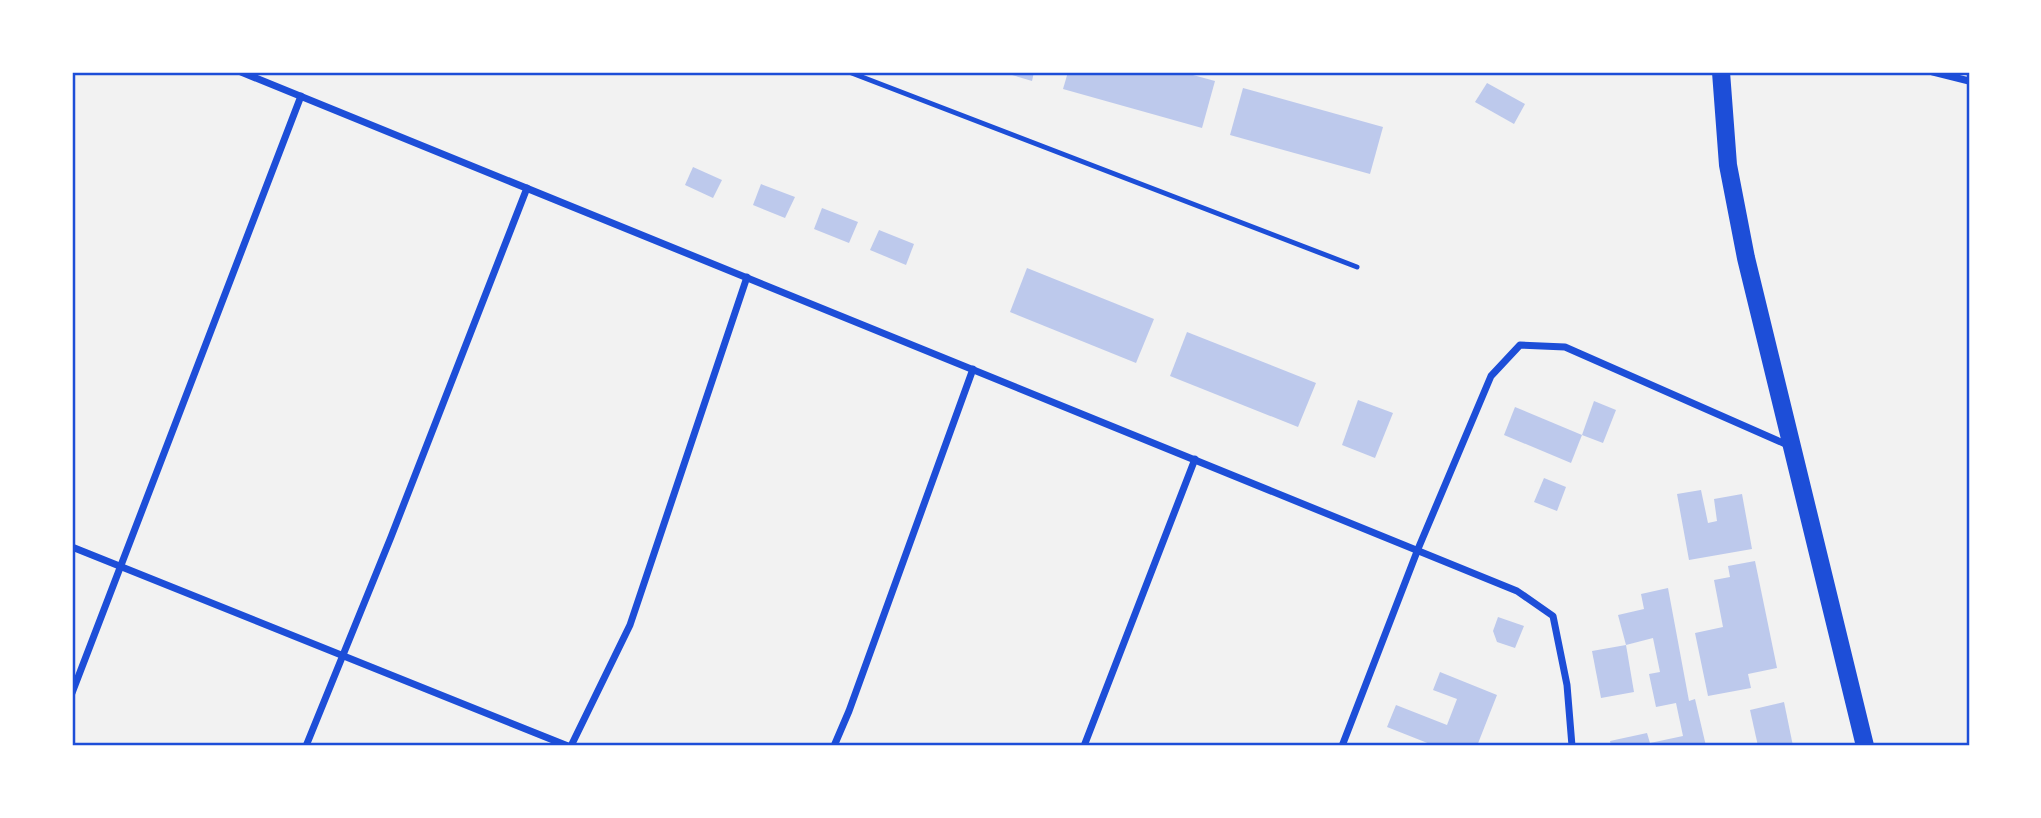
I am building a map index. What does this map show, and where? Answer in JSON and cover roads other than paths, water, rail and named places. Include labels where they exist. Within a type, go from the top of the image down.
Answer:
[{"type":"main road","points":[[1721,72],[1728,165],[1746,258],[1865,746]]},
{"type":"street","points":[[241,72],[1517,591],[1553,616],[1567,685],[1572,746]]},
{"type":"street","points":[[1933,72],[1969,81]]},
{"type":"street","points":[[72,693],[301,96]]},
{"type":"street","points":[[306,746],[527,188]]},
{"type":"street","points":[[72,547],[569,746],[630,625],[747,277]]},
{"type":"street","points":[[1342,746],[1418,549],[1491,376],[1520,345],[1565,347],[1794,448]]},
{"type":"street","points":[[834,746],[973,369]]},
{"type":"street","points":[[1084,746],[1195,459]]},
{"type":"lane","points":[[849,72],[1357,267]]}]
